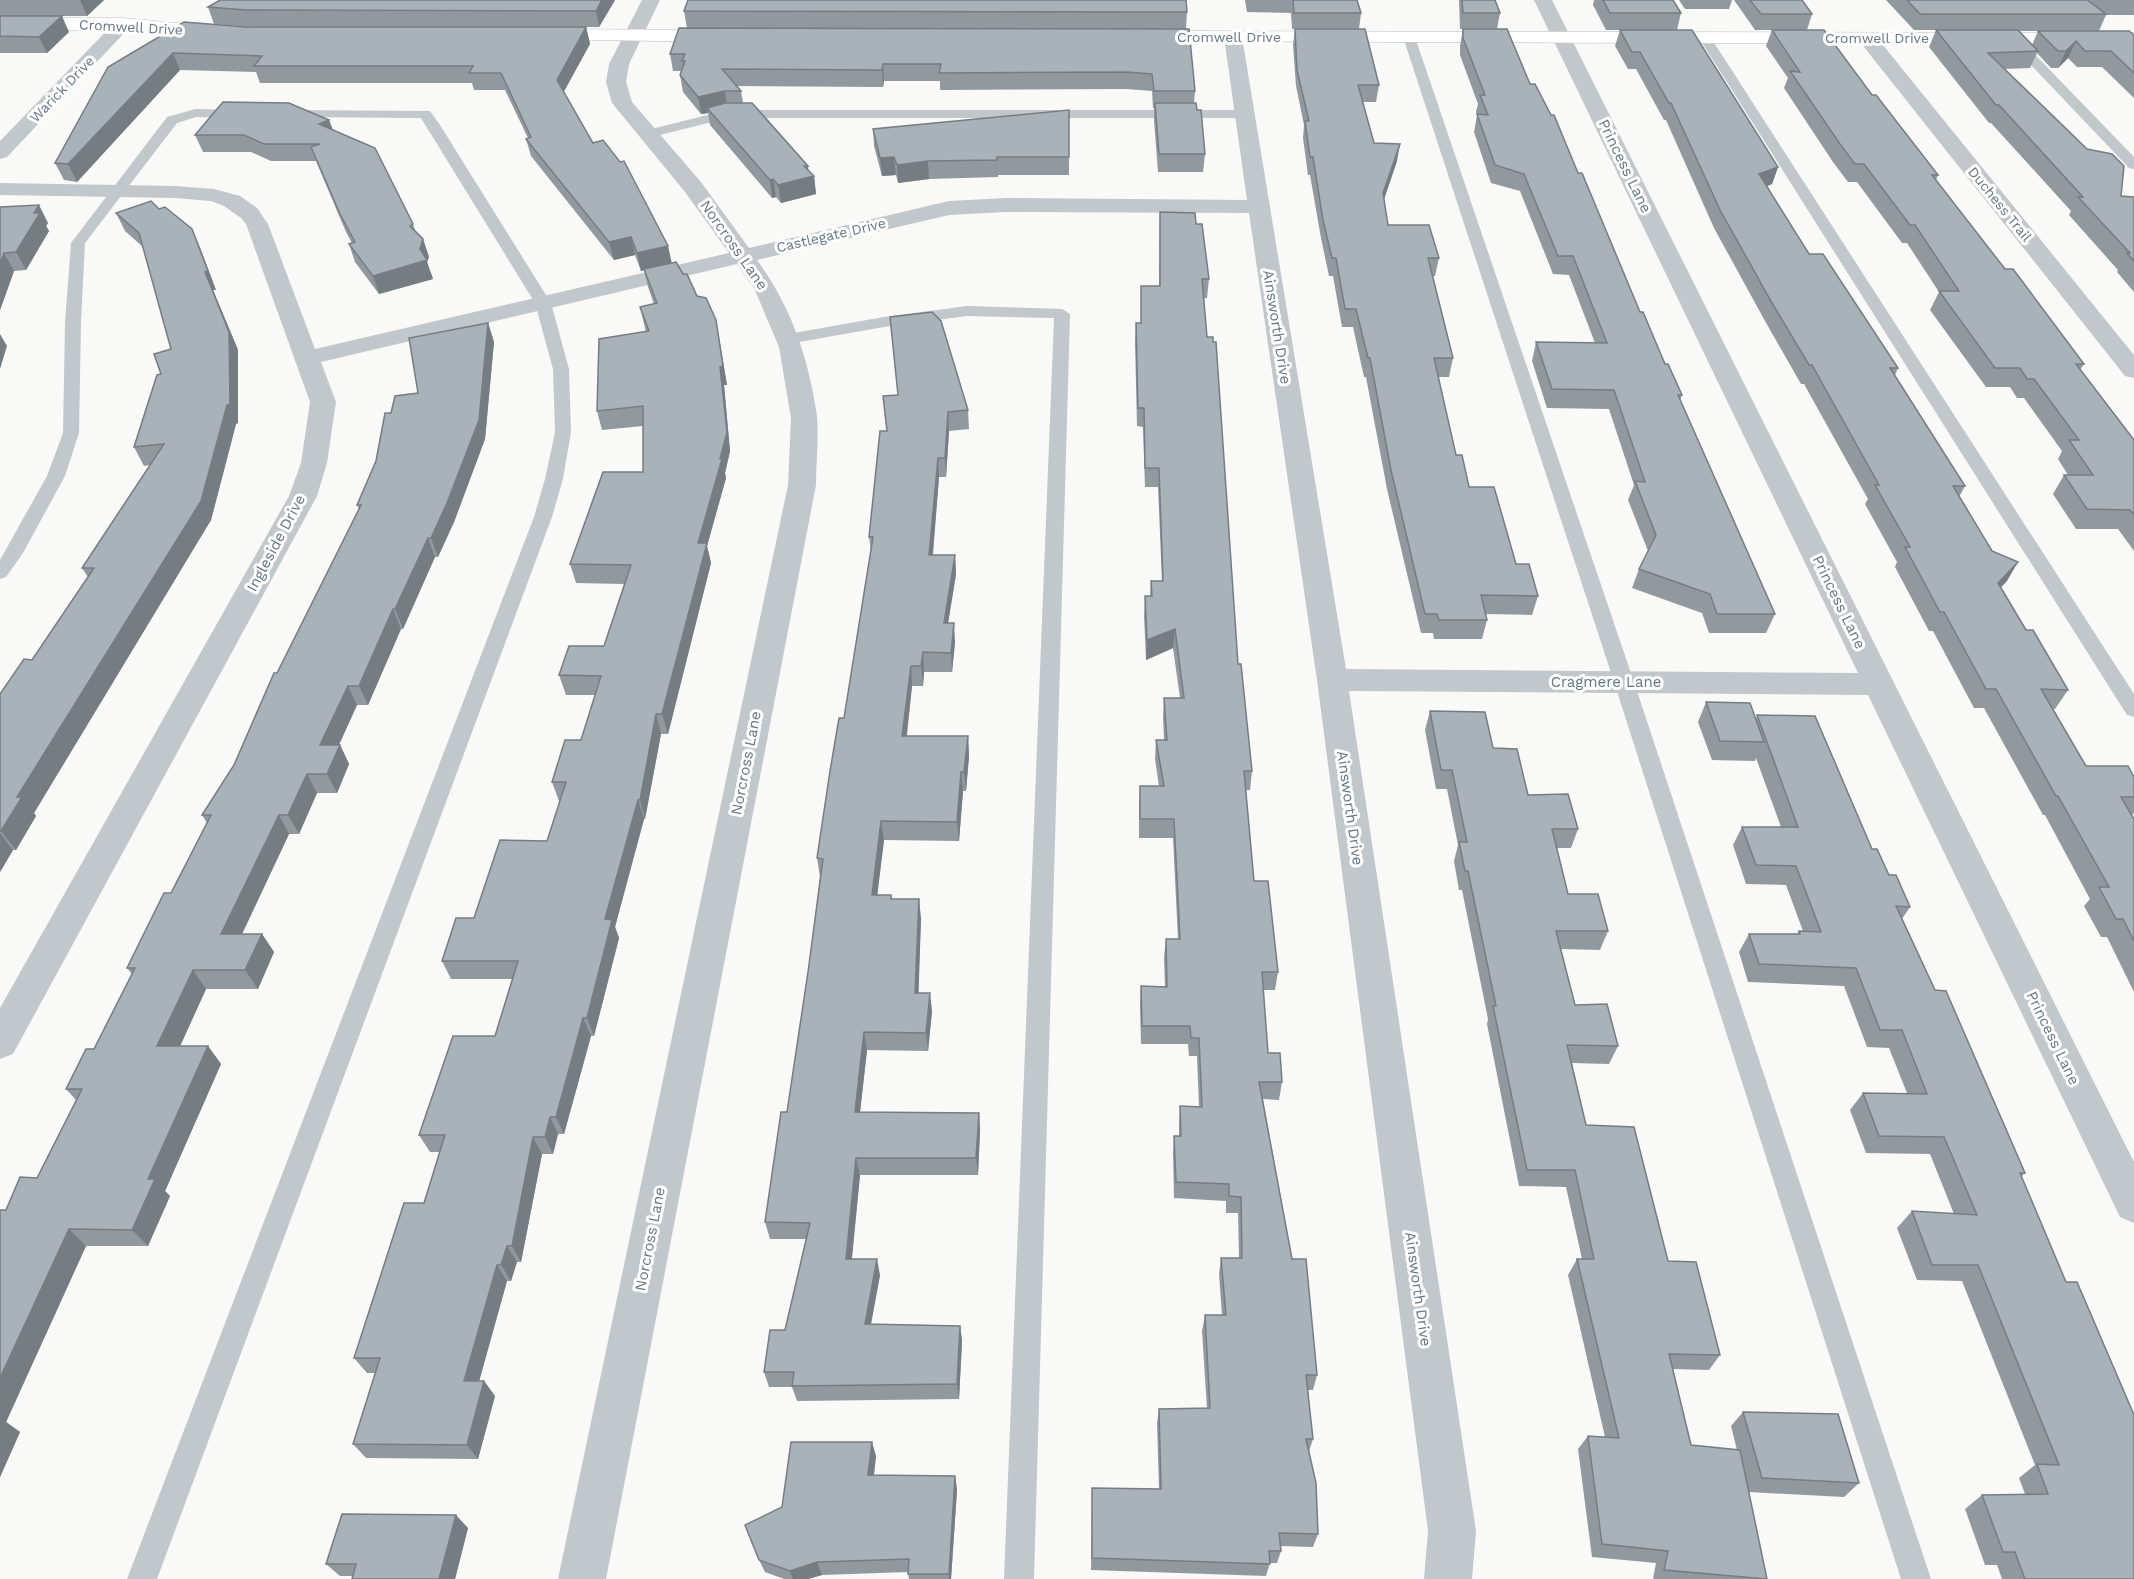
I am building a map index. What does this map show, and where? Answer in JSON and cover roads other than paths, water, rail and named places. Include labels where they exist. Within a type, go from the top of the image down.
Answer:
[{"type":"street","name":"Norcross Lane","points":[[582,1579],[802,485],[804,418],[791,347],[765,288],[693,187],[622,103],[616,82],[619,64],[651,0]]},
{"type":"street","name":"Princess Lane","points":[[1543,0],[2134,1204]]},
{"type":"street","name":"Cromwell Drive","points":[[0,24],[123,24],[242,35]]},
{"type":"street","name":"Warick Drive","points":[[0,153],[123,24]]},
{"type":"street","points":[[526,35],[742,36]]},
{"type":"street","name":"Cromwell Drive","points":[[1125,37],[2134,39]]},
{"type":"street","name":"Ainsworth Drive","points":[[1233,37],[1332,680],[1452,1531],[1448,1579]]},
{"type":"street","name":"Duchess Trail","points":[[1867,38],[2134,371]]},
{"type":"street","name":"Ingleside Drive","points":[[0,189],[214,195],[232,201],[249,213],[257,224],[323,402],[314,463],[303,496],[0,1043]]},
{"type":"street","name":"Castlegate Drive","points":[[307,358],[949,208],[1006,205],[1258,207]]},
{"type":"street","name":"Cragmere Lane","points":[[1332,680],[1880,684]]},
{"type":"lane","points":[[1409,37],[1624,682],[1916,1579]]},
{"type":"lane","points":[[1705,38],[2134,710]]},
{"type":"lane","points":[[2012,39],[2134,165]]},
{"type":"lane","points":[[0,573],[14,553],[56,476],[70,433],[78,243],[172,120],[195,113],[425,114],[434,125],[543,303],[561,369],[563,432],[554,479],[543,517],[142,1579]]},
{"type":"lane","points":[[648,134],[728,114],[1245,114]]},
{"type":"lane","points":[[788,339],[884,322],[967,311],[1062,314],[1019,1579]]}]
